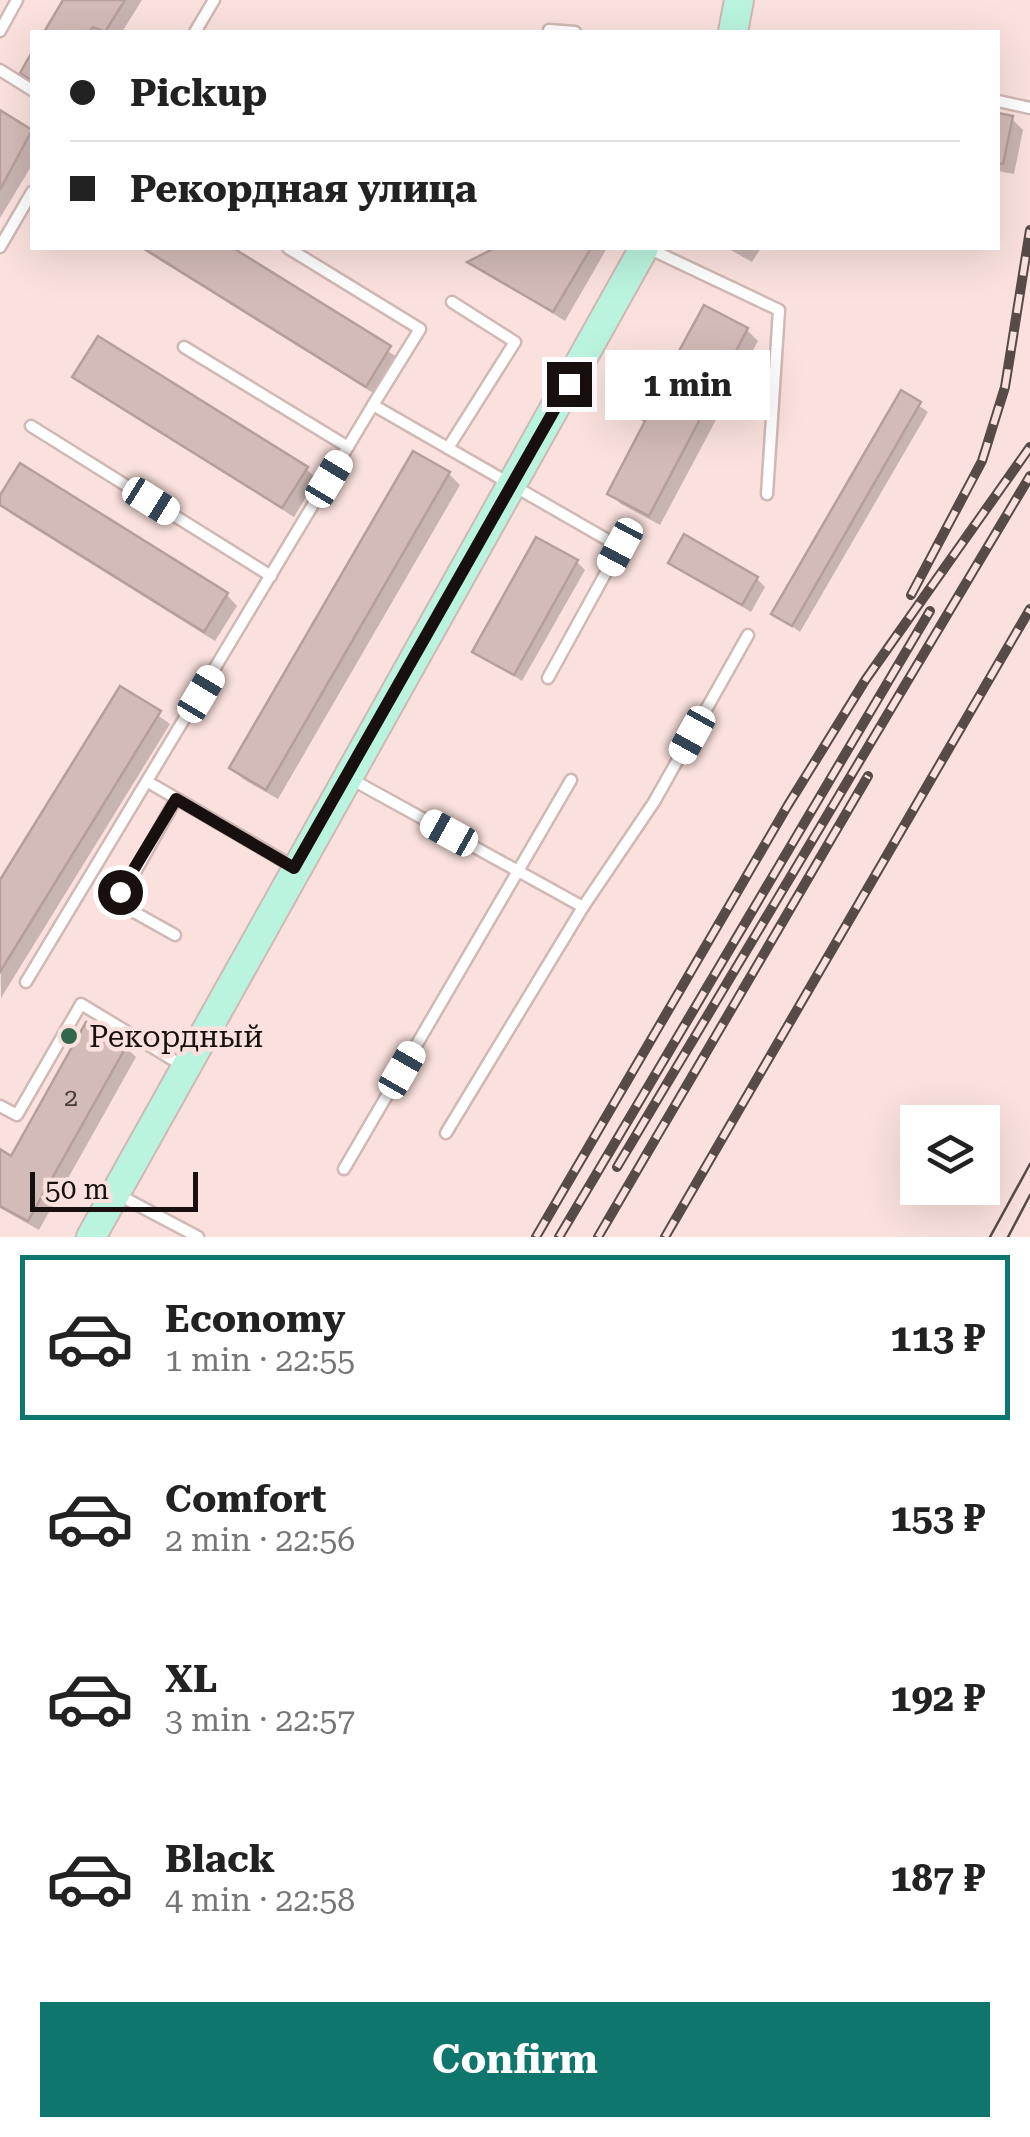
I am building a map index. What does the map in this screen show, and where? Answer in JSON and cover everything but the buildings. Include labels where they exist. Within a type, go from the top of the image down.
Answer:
[{"type":"main road","points":[[733,30],[739,0]]},
{"type":"main road","points":[[91,1237],[294,868],[645,250]]},
{"type":"lane","points":[[0,31],[5,11],[16,0]]},
{"type":"lane","points":[[196,30],[214,0]]},
{"type":"lane","points":[[0,70],[30,89]]},
{"type":"lane","points":[[1000,101],[1030,108]]},
{"type":"lane","points":[[0,248],[30,196]]},
{"type":"lane","points":[[26,982],[420,329],[291,250]]},
{"type":"lane","points":[[650,250],[779,310],[767,494]]},
{"type":"lane","points":[[448,448],[515,342],[452,302]]},
{"type":"lane","points":[[184,346],[348,447]]},
{"type":"lane","points":[[373,405],[620,547],[548,678]]},
{"type":"lane","points":[[32,426],[271,576]]},
{"type":"lane","points":[[446,1133],[583,907],[654,802],[748,635]]},
{"type":"lane","points":[[346,776],[583,907]]},
{"type":"lane","points":[[344,1170],[570,780]]},
{"type":"lane","points":[[148,782],[294,868]]},
{"type":"lane","points":[[175,935],[125,907],[120,899],[176,799]]},
{"type":"lane","points":[[0,1106],[17,1116],[81,1004],[186,1067]]},
{"type":"lane","points":[[114,1193],[198,1237]]},
{"type":"tram line","points":[[990,1237],[1030,1164]]},
{"type":"tram line","points":[[1008,1237],[1030,1195]]},
{"type":"railway","points":[[911,595],[982,461],[1005,387],[1030,230]]},
{"type":"railway","points":[[536,1237],[866,679],[1030,447]]},
{"type":"railway","points":[[617,1167],[1030,476]]},
{"type":"railway","points":[[665,1237],[1030,609]]},
{"type":"railway","points":[[559,1237],[930,611]]},
{"type":"railway","points":[[598,1237],[868,776]]},
{"type":"place","name":"Рекордный","points":[[69,1036]]},
{"type":"route","points":[[120,892],[176,799],[294,868],[569,384]]}]
